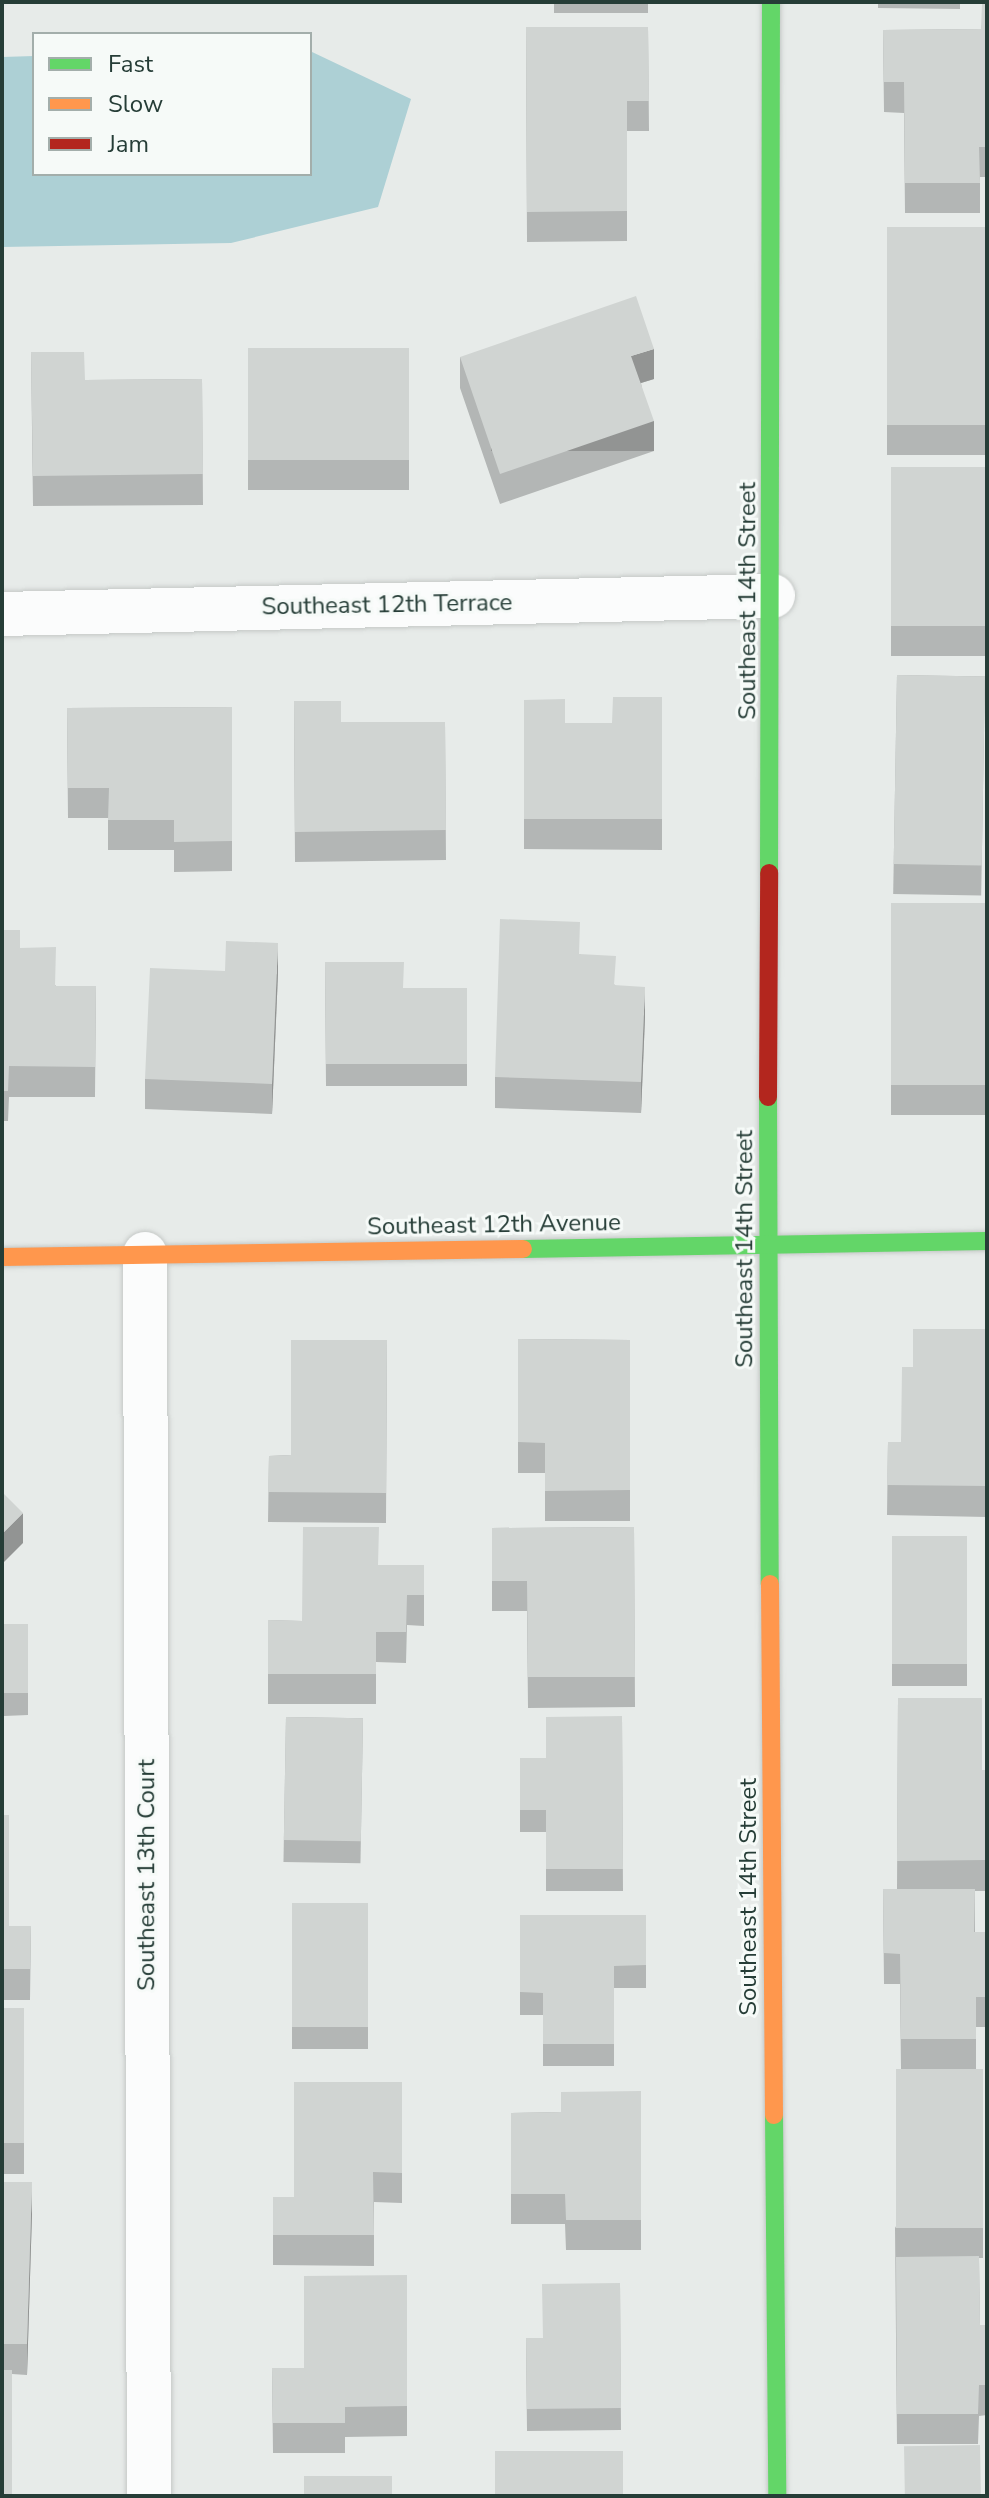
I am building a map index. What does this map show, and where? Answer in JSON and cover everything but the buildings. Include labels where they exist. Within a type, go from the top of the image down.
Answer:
[{"type":"street","name":"Southeast 14th Street","points":[[771,2],[773,596],[768,1245],[777,2496]]},
{"type":"street","name":"Southeast 12th Terrace","points":[[2,614],[773,596]]},
{"type":"street","name":"Southeast 12th Avenue","points":[[2,1257],[987,1241]]},
{"type":"street","name":"Southeast 13th Court","points":[[145,1254],[149,2496]]},
{"type":"water","points":[[312,52],[411,99],[378,207],[231,243],[2,247],[2,57],[32,56],[32,176],[312,176]]},
{"type":"traffic: fast","points":[[769,873],[771,2]]},
{"type":"traffic: fast","points":[[768,1097],[770,1584]]},
{"type":"traffic: fast","points":[[523,1249],[987,1241]]},
{"type":"traffic: fast","points":[[774,2115],[777,2496]]},
{"type":"traffic: slow","points":[[2,1257],[523,1249]]},
{"type":"traffic: slow","points":[[770,1584],[774,2115]]},
{"type":"traffic: jam","points":[[768,1097],[769,873]]}]
